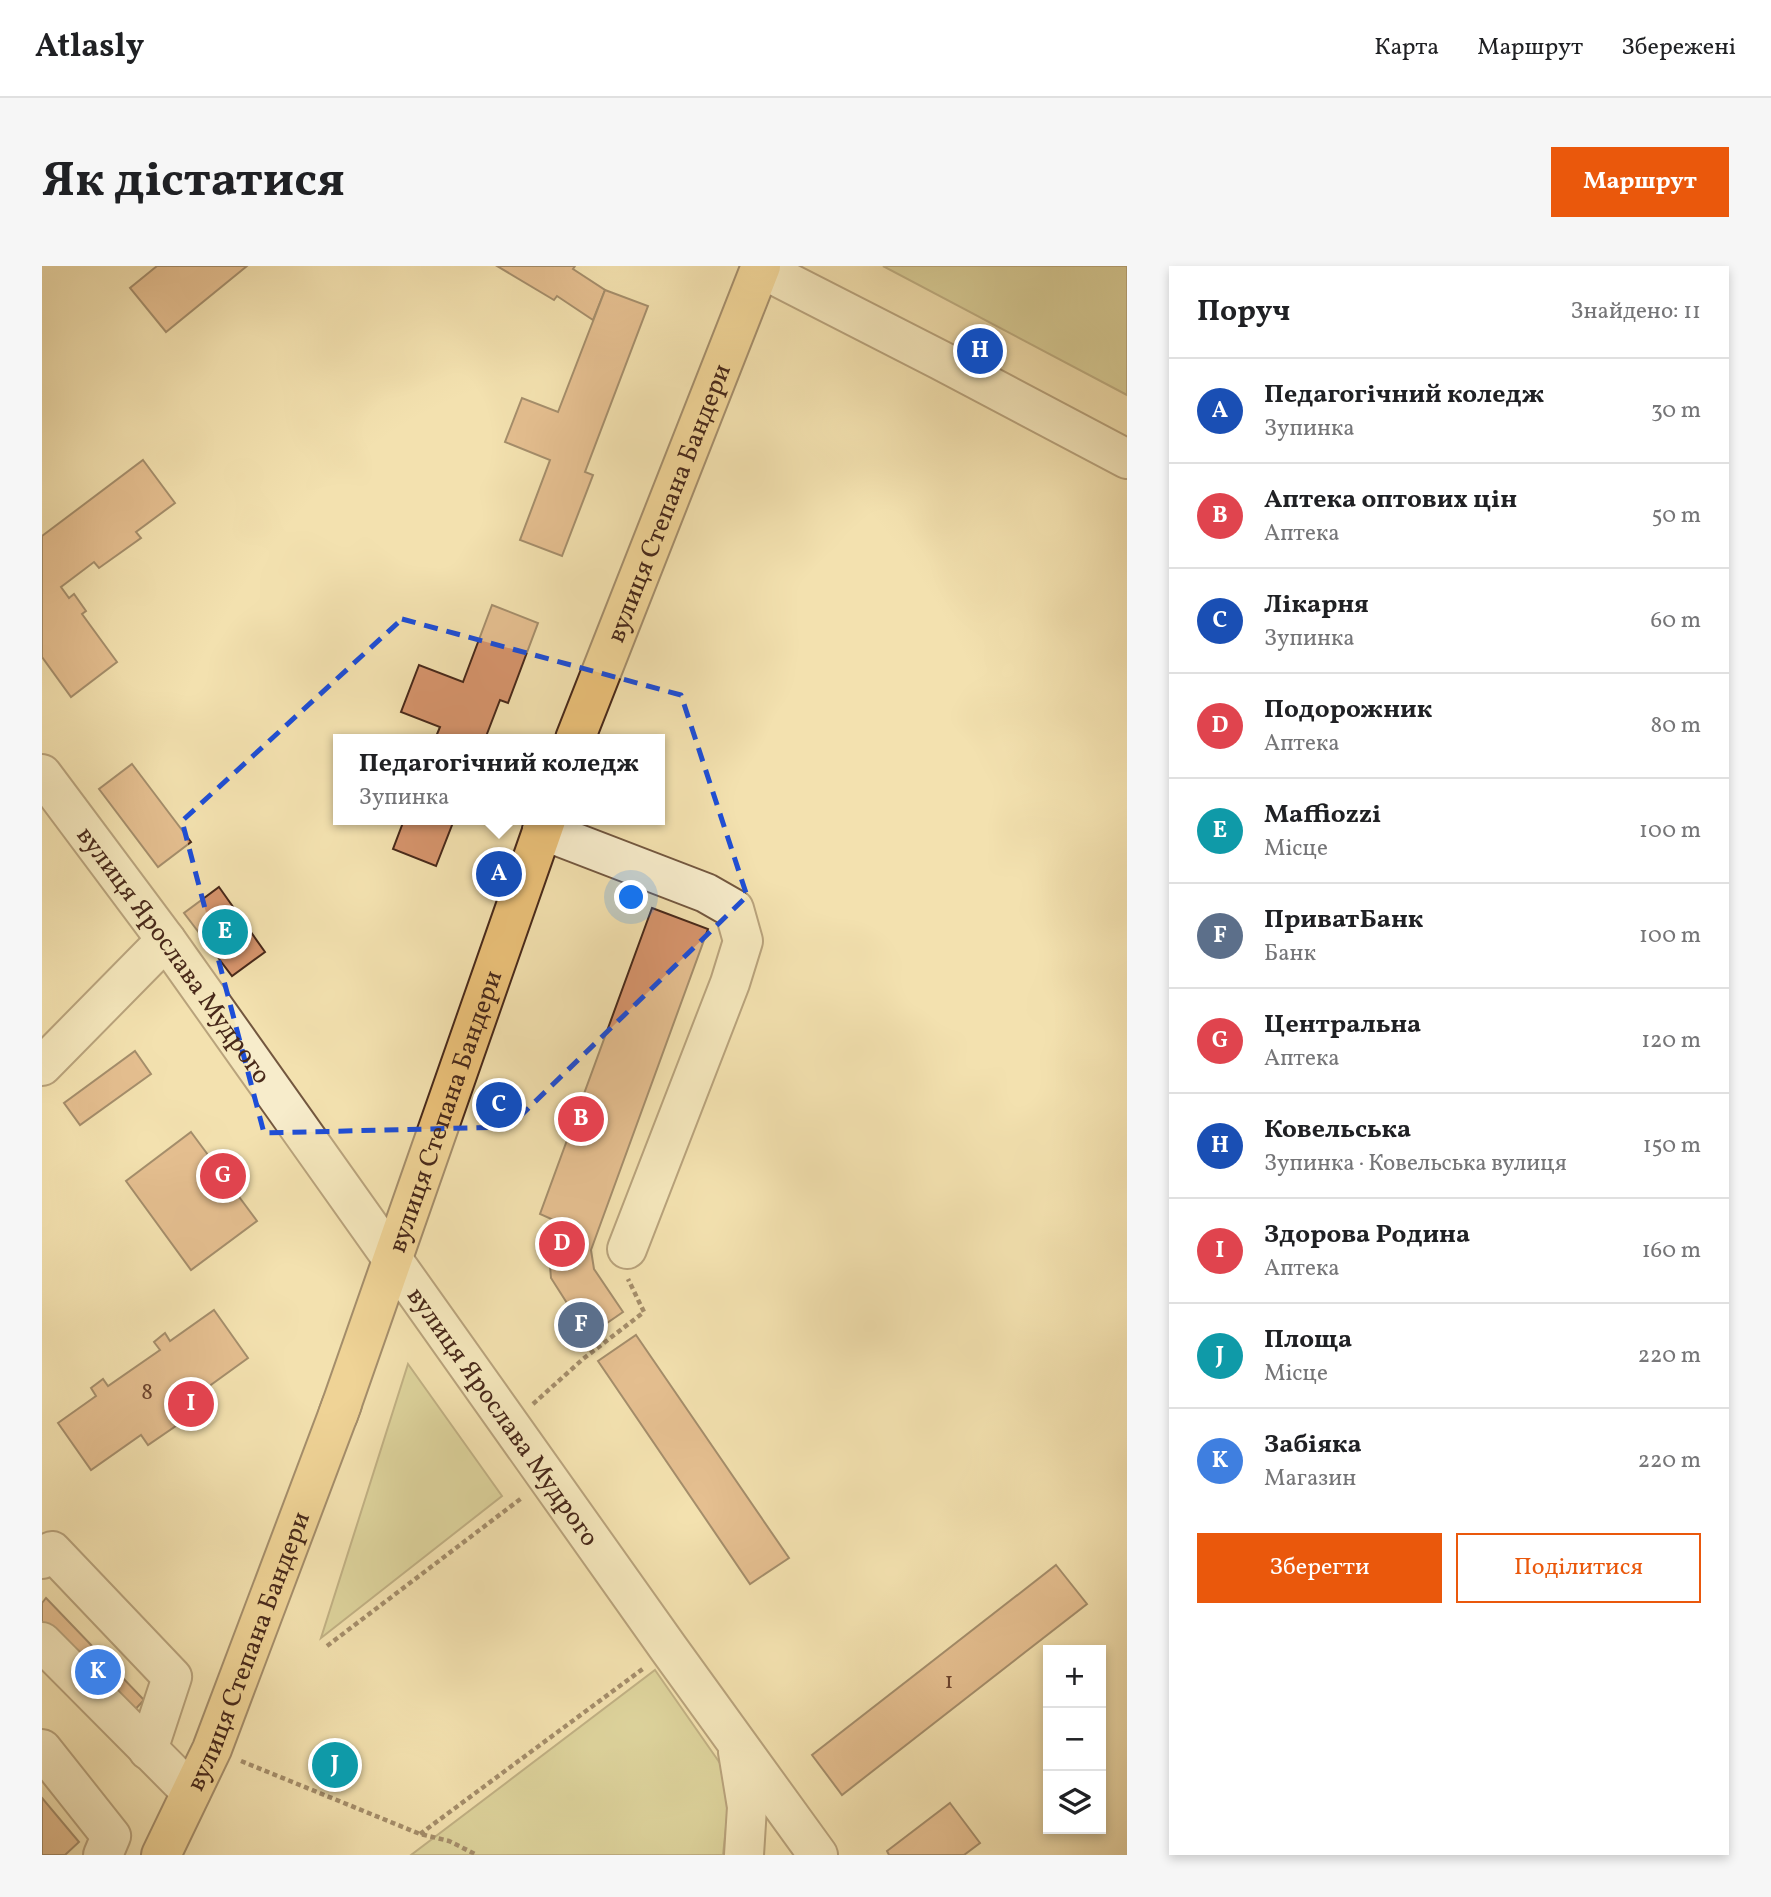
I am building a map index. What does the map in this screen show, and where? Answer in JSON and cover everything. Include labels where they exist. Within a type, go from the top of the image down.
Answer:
[{"type":"main road","name":"вулиця Степана Бандери","points":[[577,734],[760,267]]},
{"type":"main road","name":"вулиця Степана Бандери","points":[[160,1855],[212,1749],[340,1409],[544,825]]},
{"type":"street","points":[[760,267],[1127,459]]},
{"type":"street","name":"вулиця Ярослава Мудрого","points":[[42,774],[166,940],[668,1649],[818,1855]]},
{"type":"street","points":[[544,825],[706,892],[734,909],[743,941],[730,983],[626,1249]]},
{"type":"street","points":[[42,1066],[166,940]]},
{"type":"street","points":[[42,1559],[52,1552],[172,1677],[148,1750]]},
{"type":"street","points":[[46,1656],[191,1791]]},
{"type":"street","points":[[736,1743],[747,1807],[744,1855]]},
{"type":"street","points":[[42,1749],[111,1836],[103,1855]]},
{"type":"path","points":[[510,1424],[583,1359],[643,1312],[622,1265],[626,1249]]},
{"type":"path","points":[[327,1646],[548,1478]]},
{"type":"path","points":[[420,1834],[668,1649]]},
{"type":"path","points":[[212,1749],[420,1834],[449,1841],[477,1855]]},
{"type":"highlighted area","points":[[402,619],[681,695],[747,896],[509,1127],[264,1133],[182,821]]},
{"type":"shaded area","points":[[883,266],[1127,266],[1127,395]]},
{"type":"shaded area","points":[[408,1364],[502,1496],[321,1638]]},
{"type":"shaded area","points":[[655,1670],[731,1779],[723,1855],[411,1855]]},
{"type":"building","points":[[157,266],[247,266],[166,332],[130,288]]},
{"type":"building","points":[[497,266],[575,266],[573,269],[605,290],[593,320],[557,296],[554,300]]},
{"type":"building","points":[[605,290],[648,306],[585,472],[593,475],[562,556],[520,540],[550,460],[505,442],[522,398],[558,412]]},
{"type":"building","points":[[143,460],[175,503],[136,532],[141,538],[99,568],[94,562],[61,587],[69,598],[74,594],[86,611],[82,614],[117,662],[71,697],[42,657],[42,536]]},
{"type":"building","points":[[492,605],[538,623],[508,703],[500,700],[487,734],[437,734],[440,727],[401,712],[419,665],[463,682]]},
{"type":"building","points":[[132,764],[191,842],[158,867],[99,789]]},
{"type":"building","points":[[402,825],[452,825],[436,866],[393,849]]},
{"type":"building","points":[[219,887],[265,952],[232,976],[184,913]]},
{"type":"building","points":[[652,908],[708,929],[591,1250],[594,1269],[623,1312],[588,1336],[551,1278],[549,1254],[556,1221],[540,1214]]},
{"type":"building","points":[[135,1051],[151,1074],[80,1125],[64,1103]]},
{"type":"building","points":[[191,1132],[257,1221],[191,1270],[126,1181]]},
{"type":"building","points":[[214,1310],[248,1358],[197,1395],[205,1406],[148,1445],[141,1435],[91,1470],[58,1423],[96,1396],[91,1388],[103,1379],[108,1386],[160,1350],[154,1342],[165,1333],[170,1341]]},
{"type":"building","points":[[636,1335],[789,1558],[750,1584],[598,1361]]},
{"type":"building","points":[[1056,1565],[1087,1604],[842,1795],[812,1755]]},
{"type":"building","points":[[46,1598],[144,1700],[128,1717],[42,1630],[42,1603]]},
{"type":"building","points":[[42,1798],[79,1842],[65,1855],[42,1855]]},
{"type":"building","points":[[950,1803],[980,1843],[964,1855],[889,1855],[887,1851]]},
{"type":"place","name":"Ковельська","points":[[980,351]]},
{"type":"place","name":"Педагогічний коледж","points":[[499,874]]},
{"type":"place","name":"Maffiozzi","points":[[225,932]]},
{"type":"place","name":"Лікарня","points":[[499,1105]]},
{"type":"place","name":"Аптека оптових цін","points":[[581,1119]]},
{"type":"place","name":"Центральна","points":[[223,1176]]},
{"type":"place","name":"Подорожник","points":[[562,1244]]},
{"type":"place","name":"ПриватБанк","points":[[581,1325]]},
{"type":"place","name":"Здорова Родина","points":[[191,1404]]},
{"type":"place","name":"Забіяка","points":[[98,1672]]},
{"type":"place","name":"Площа","points":[[335,1765]]}]
